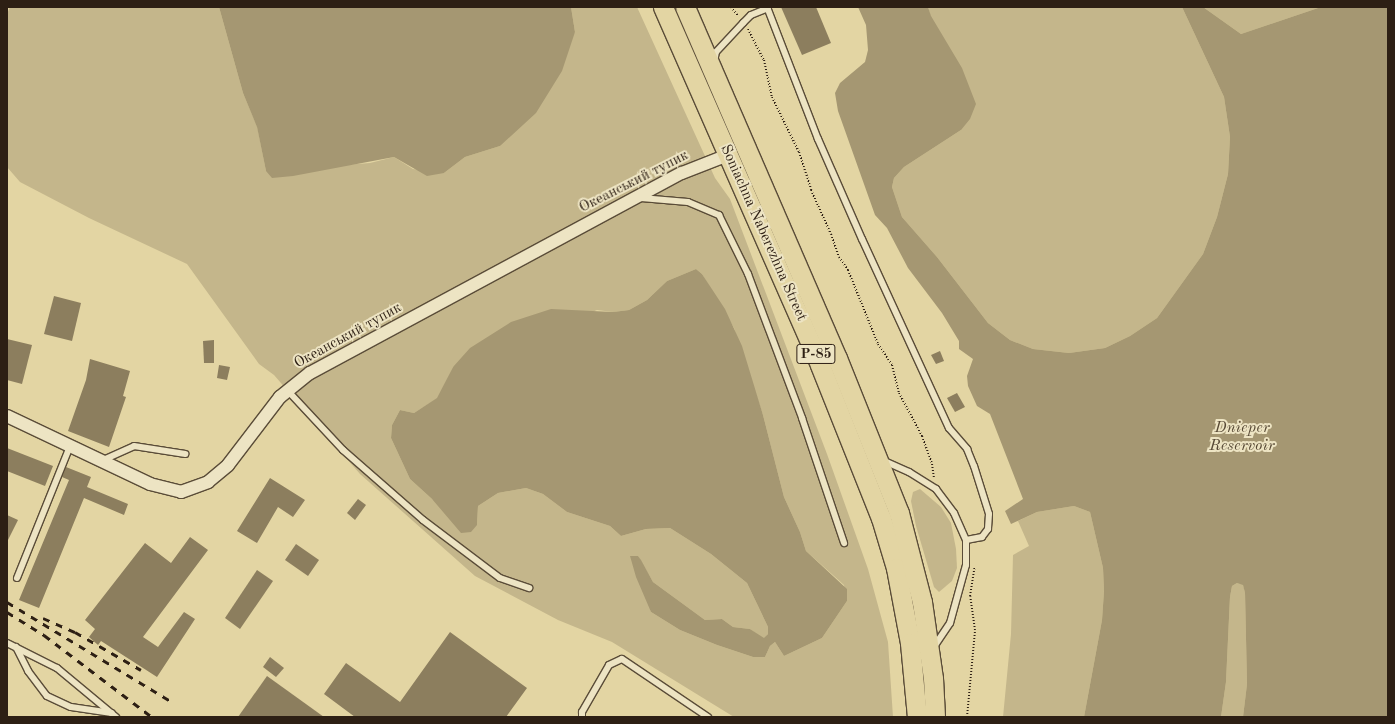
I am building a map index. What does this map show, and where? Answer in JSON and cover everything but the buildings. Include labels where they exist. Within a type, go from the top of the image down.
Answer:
[{"type":"main road","name":"Soniachna Naberezhna Street","points":[[663,7],[820,365],[881,518],[896,568],[909,636],[916,717]]},
{"type":"main road","name":"Soniachna Naberezhna Street","points":[[685,7],[879,459],[907,539],[930,652],[934,717]]},
{"type":"street","name":"Океанський тупик","points":[[7,416],[150,484],[181,492],[208,482],[228,464],[280,397],[310,373],[682,173],[728,155]]},
{"type":"lane","points":[[712,69],[716,52],[751,15],[767,8],[818,139],[862,239],[949,428],[967,449],[974,466],[989,514],[988,529],[982,537],[966,540]]},
{"type":"lane","points":[[637,198],[688,202],[719,215],[748,274],[802,418],[844,544]]},
{"type":"lane","points":[[288,391],[343,450],[423,520],[500,578],[529,588]]},
{"type":"lane","points":[[18,578],[70,446]]},
{"type":"lane","points":[[101,460],[134,446],[185,454]]},
{"type":"lane","points":[[879,459],[909,472],[936,489],[954,513],[966,540],[966,565],[950,623],[930,652]]},
{"type":"lane","points":[[7,643],[57,668],[114,715]]},
{"type":"lane","points":[[16,647],[28,671],[47,696],[70,707],[114,715]]},
{"type":"lane","points":[[582,717],[582,712],[609,665],[622,659],[708,717]]},
{"type":"path","points":[[731,7],[758,45],[764,60],[772,97],[799,152],[811,190],[831,234],[838,257],[848,270],[878,344],[892,365],[899,393],[922,436],[932,464],[936,489]]},
{"type":"path","points":[[966,557],[975,564],[976,572],[970,596],[975,630],[967,717]]},
{"type":"shaded area","points":[[10,7],[219,7],[243,93],[257,126],[266,171],[370,163],[394,157],[413,169],[444,173],[465,157],[500,146],[575,32],[571,7],[637,7],[715,178],[730,199],[827,454],[868,569],[888,642],[893,717],[734,717],[612,642],[558,620],[475,576],[360,474],[274,375],[259,364],[187,264],[89,218],[20,182],[7,167],[7,14]],"holes":[[[696,269],[702,274],[734,328],[763,415],[784,497],[800,532],[806,551],[844,585],[847,601],[822,638],[784,656],[775,642],[770,646],[765,657],[753,657],[717,645],[680,630],[651,612],[638,556],[653,582],[705,620],[722,619],[733,627],[750,629],[764,639],[768,634],[768,627],[747,583],[711,554],[670,528],[646,529],[621,536],[610,526],[567,512],[543,494],[526,488],[498,493],[478,506],[477,525],[432,499],[410,479],[391,438],[392,425],[400,410],[414,413],[438,398],[453,367],[597,310],[613,312],[629,310],[647,300],[667,281]]]},
{"type":"shaded area","points":[[928,7],[1182,7],[1224,97],[1230,137],[1228,174],[1217,217],[1203,254],[1157,318],[1130,336],[1105,348],[1069,353],[1033,349],[1010,340],[988,323],[937,257],[902,217],[892,187],[894,178],[904,167],[961,130]]},
{"type":"shaded area","points":[[1203,7],[1321,7],[1241,34]]},
{"type":"shaded area","points":[[920,489],[941,507],[951,523],[956,549],[957,568],[952,581],[939,592],[934,587],[916,526],[911,501],[913,492]]},
{"type":"shaded area","points":[[1074,506],[1090,512],[1103,568],[1104,591],[1102,620],[1084,717],[1003,717],[1011,634],[1013,555],[1029,546],[1018,521],[1037,512]]},
{"type":"shaded area","points":[[1237,583],[1243,584],[1245,593],[1247,684],[1243,717],[1221,717],[1226,682],[1230,597],[1232,586]]},
{"type":"water","points":[[219,7],[571,7],[575,32],[562,71],[536,113],[500,146],[465,157],[444,173],[427,176],[394,157],[293,176],[272,178],[266,171],[257,127],[243,93]]},
{"type":"water","name":"Dnieper Reservoir","points":[[858,7],[928,7],[931,16],[962,68],[976,104],[970,119],[961,130],[904,167],[894,178],[892,187],[902,217],[937,257],[988,323],[1010,340],[1033,349],[1069,353],[1105,348],[1130,336],[1157,318],[1203,254],[1217,217],[1228,174],[1230,137],[1224,97],[1182,7],[1203,7],[1241,34],[1321,7],[1388,7],[1388,717],[1243,717],[1247,684],[1245,593],[1243,585],[1237,583],[1232,586],[1230,597],[1226,682],[1221,717],[1084,717],[1102,620],[1104,591],[1103,568],[1090,512],[1074,506],[1037,512],[1011,524],[1005,511],[1023,499],[990,414],[977,406],[968,386],[967,376],[973,359],[959,349],[959,341],[942,313],[908,268],[887,228],[875,215],[838,111],[835,93],[840,83],[865,62],[868,50],[866,25]]},
{"type":"water","points":[[696,269],[702,274],[725,309],[742,346],[763,415],[784,497],[800,532],[806,551],[847,589],[847,601],[822,638],[784,656],[775,642],[770,646],[765,657],[753,657],[717,645],[680,630],[651,612],[636,577],[630,556],[638,556],[653,582],[705,620],[722,619],[733,627],[750,629],[764,638],[768,634],[768,627],[747,583],[711,554],[670,528],[646,529],[621,536],[610,526],[567,512],[543,494],[526,488],[498,493],[478,506],[477,525],[471,532],[461,533],[432,499],[410,479],[391,438],[392,425],[400,410],[414,413],[437,398],[453,367],[470,348],[511,322],[551,309],[613,312],[629,310],[647,300],[667,281]]},
{"type":"railway","points":[[7,602],[174,703]]},
{"type":"railway","points":[[7,612],[44,635],[152,717]]},
{"type":"railway","points":[[43,618],[75,632],[141,670]]}]
